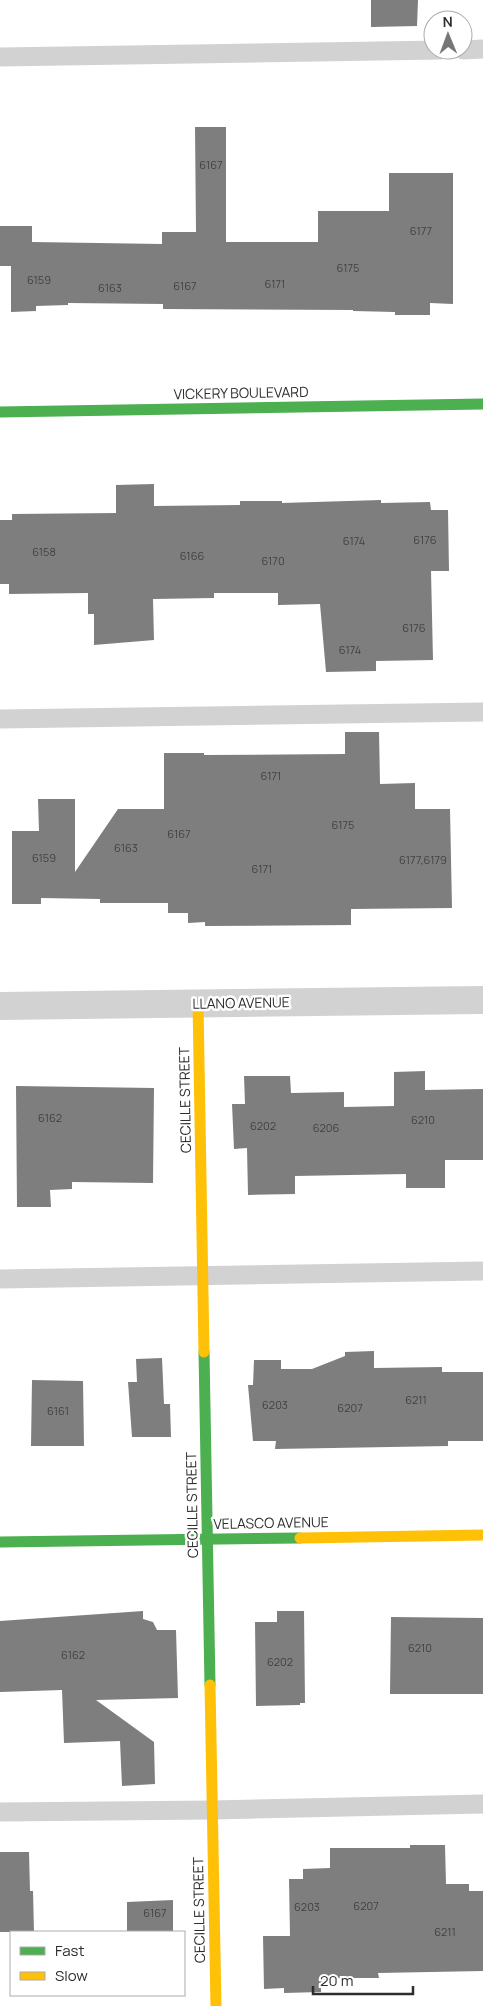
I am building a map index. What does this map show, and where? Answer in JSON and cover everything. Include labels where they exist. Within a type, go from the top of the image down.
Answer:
[{"type":"street","name":"VICKERY BOULEVARD","points":[[0,412],[483,404]]},
{"type":"street","name":"LLANO AVENUE","points":[[0,1006],[483,1000]]},
{"type":"street","name":"CECILLE STREET","points":[[198,1003],[216,2006]]},
{"type":"street","name":"VELASCO AVENUE","points":[[0,1542],[483,1535]]},
{"type":"lane","points":[[0,57],[423,50]]},
{"type":"lane","points":[[0,718],[483,712]]},
{"type":"lane","points":[[0,1279],[483,1270]]},
{"type":"lane","points":[[0,1812],[212,1810],[483,1804]]},
{"type":"building","points":[[371,0],[418,0],[417,26],[371,27]]},
{"type":"building","points":[[195,127],[226,127],[226,242],[318,242],[318,211],[389,211],[389,173],[453,173],[453,304],[430,303],[430,315],[395,315],[395,312],[353,310],[163,309],[163,304],[68,303],[68,305],[36,306],[36,311],[11,312],[11,266],[0,266],[0,226],[32,226],[32,242],[162,244],[162,232],[196,232]]},
{"type":"building","points":[[154,484],[154,506],[240,505],[240,501],[282,501],[282,503],[381,500],[381,503],[430,502],[431,510],[448,510],[449,571],[431,571],[433,660],[376,661],[376,671],[326,672],[320,604],[278,605],[278,593],[214,593],[214,598],[153,599],[154,640],[94,645],[94,614],[88,614],[88,593],[9,594],[9,584],[0,584],[0,520],[12,520],[12,514],[116,513],[116,485]]},
{"type":"building","points":[[345,732],[379,732],[380,784],[415,783],[415,809],[450,809],[452,908],[351,909],[351,925],[205,926],[205,922],[188,923],[188,913],[168,913],[168,903],[100,903],[100,899],[41,898],[41,904],[12,904],[12,831],[39,831],[38,799],[75,799],[75,872],[118,809],[164,809],[164,753],[204,753],[204,755],[345,754]]},
{"type":"building","points":[[425,1071],[425,1090],[483,1089],[483,1160],[445,1160],[445,1188],[406,1188],[406,1174],[295,1176],[295,1194],[248,1195],[247,1148],[234,1149],[232,1104],[245,1104],[244,1076],[290,1076],[291,1093],[344,1092],[344,1107],[394,1106],[394,1072]]},
{"type":"building","points":[[16,1086],[154,1088],[153,1183],[72,1182],[72,1189],[50,1190],[51,1207],[17,1207]]},
{"type":"building","points":[[374,1351],[374,1368],[442,1367],[442,1372],[483,1372],[483,1441],[448,1441],[448,1446],[275,1449],[276,1441],[253,1441],[248,1385],[253,1385],[254,1360],[281,1360],[281,1369],[312,1369],[345,1356],[345,1352]]},
{"type":"building","points":[[162,1358],[164,1404],[170,1404],[171,1437],[132,1437],[128,1382],[137,1382],[136,1359]]},
{"type":"building","points":[[32,1380],[83,1381],[84,1446],[31,1446]]},
{"type":"building","points":[[143,1611],[143,1619],[153,1622],[157,1630],[176,1630],[178,1698],[96,1700],[154,1742],[155,1784],[122,1786],[120,1741],[64,1743],[62,1690],[0,1692],[0,1621]]},
{"type":"building","points":[[277,1611],[304,1611],[305,1703],[300,1703],[300,1705],[256,1706],[255,1622],[277,1622]]},
{"type":"building","points":[[391,1617],[483,1618],[483,1694],[390,1694]]},
{"type":"building","points":[[410,1845],[445,1845],[446,1884],[469,1884],[469,1891],[483,1891],[483,1971],[378,1973],[379,1978],[327,1978],[327,1983],[321,1983],[321,1992],[284,1993],[284,1988],[264,1989],[263,1936],[290,1936],[289,1879],[303,1879],[303,1869],[330,1868],[330,1848],[410,1848]]},
{"type":"building","points":[[0,1852],[29,1852],[30,1891],[33,1891],[34,1931],[0,1932]]},
{"type":"building","points":[[173,1900],[173,1931],[127,1931],[127,1902]]},
{"type":"traffic: fast","points":[[0,412],[483,404]]},
{"type":"traffic: fast","points":[[204,1352],[210,1685]]},
{"type":"traffic: fast","points":[[0,1542],[300,1538]]},
{"type":"traffic: slow","points":[[198,1003],[204,1352]]},
{"type":"traffic: slow","points":[[300,1538],[483,1535]]},
{"type":"traffic: slow","points":[[210,1685],[216,2006]]}]
